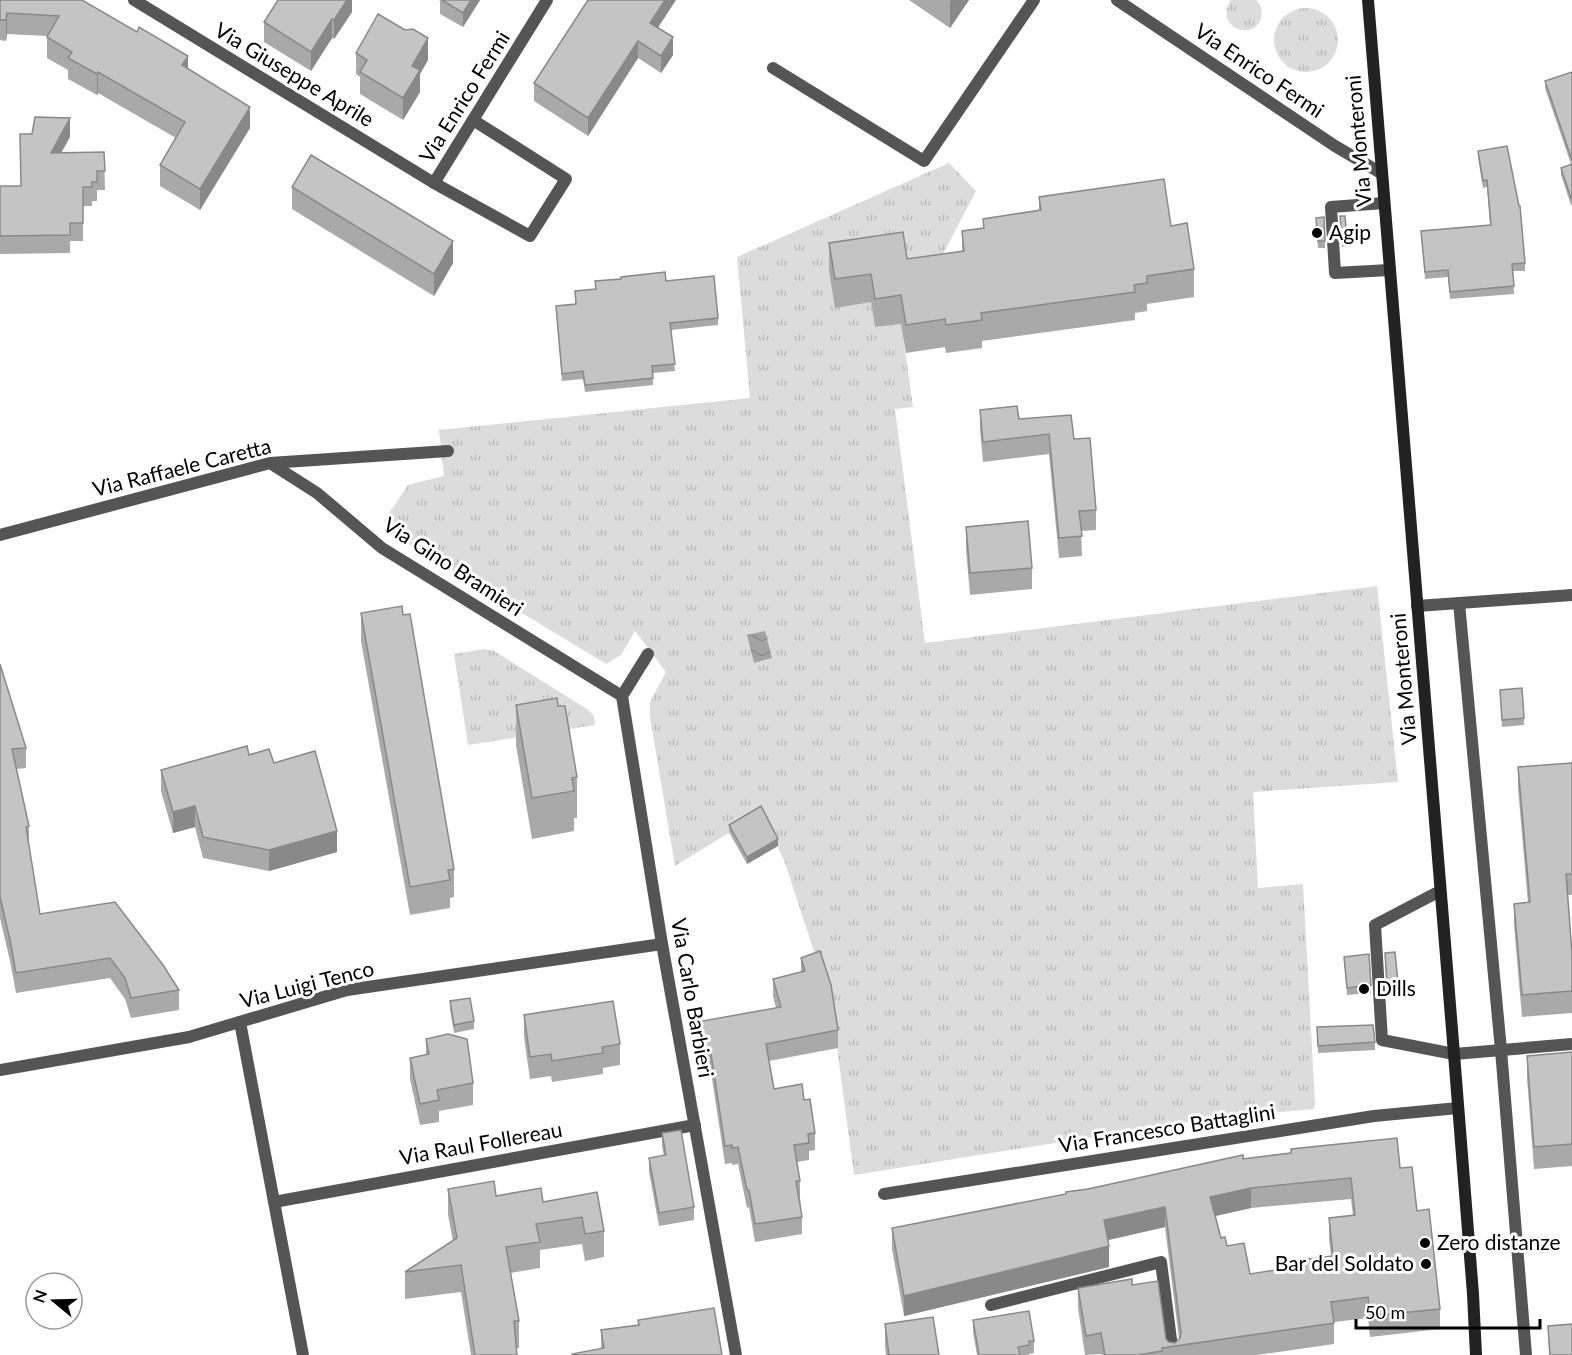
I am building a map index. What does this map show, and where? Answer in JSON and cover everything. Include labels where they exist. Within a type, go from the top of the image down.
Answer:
[{"type":"main road","name":"Via Monteroni","points":[[1368,0],[1454,1054],[1476,1355]]},
{"type":"street","name":"Via Giuseppe Aprile","points":[[134,0],[434,183],[530,236],[566,179],[473,120]]},
{"type":"street","name":"Via Enrico Fermi","points":[[434,183],[547,0]]},
{"type":"street","points":[[773,68],[924,161],[1034,0]]},
{"type":"street","name":"Via Enrico Fermi","points":[[1117,0],[1335,146],[1382,172]]},
{"type":"street","points":[[1384,203],[1331,207],[1335,273],[1389,270]]},
{"type":"street","name":"Via Raffaele Caretta","points":[[0,535],[270,463],[448,451]]},
{"type":"street","name":"Via Gino Bramieri","points":[[270,463],[317,493],[382,548],[622,696]]},
{"type":"street","points":[[1417,606],[1572,595]]},
{"type":"street","points":[[1459,603],[1501,1050],[1526,1355]]},
{"type":"street","points":[[622,696],[648,654]]},
{"type":"street","name":"Via Carlo Barbieri","points":[[622,696],[662,944],[736,1355]]},
{"type":"street","points":[[1440,891],[1375,925],[1382,1040],[1454,1054],[1572,1044]]},
{"type":"street","name":"Via Luigi Tenco","points":[[0,1070],[189,1037],[347,990],[662,944]]},
{"type":"street","points":[[240,1022],[303,1355]]},
{"type":"street","name":"Via Francesco Battaglini","points":[[884,1194],[1374,1116],[1458,1108]]},
{"type":"street","name":"Via Raul Follereau","points":[[274,1202],[695,1125]]},
{"type":"street","points":[[991,1305],[1161,1262],[1173,1355]]},
{"type":"green space","points":[[1231,0],[1256,0],[1262,13],[1257,25],[1243,30],[1230,24],[1227,9]]},
{"type":"green space","points":[[1306,8],[1324,13],[1329,17],[1333,22],[1338,40],[1333,58],[1329,63],[1324,67],[1306,72],[1288,67],[1283,63],[1279,58],[1274,40],[1279,22],[1283,17],[1288,13]]},
{"type":"green space","points":[[949,163],[976,191],[942,256],[871,302],[875,327],[919,321],[903,335],[913,407],[895,409],[925,643],[1377,586],[1398,782],[1253,792],[1258,888],[1303,884],[1314,1109],[1205,1119],[854,1175],[831,1003],[784,860],[761,813],[675,866],[650,717],[650,702],[666,672],[635,631],[621,655],[606,664],[389,532],[384,521],[408,485],[444,476],[439,430],[750,398],[737,257]]},
{"type":"green space","points":[[484,649],[494,651],[587,709],[594,716],[595,725],[468,745],[454,654]]},
{"type":"water","points":[[765,631],[772,658],[754,663],[747,635]]},
{"type":"building","points":[[0,0],[82,0],[137,32],[139,27],[188,56],[182,65],[250,107],[200,189],[160,165],[185,122],[98,72],[97,74],[68,58],[72,52],[47,37],[59,16],[7,13],[6,20],[0,20]]},
{"type":"building","points":[[278,0],[347,0],[311,52],[264,22]]},
{"type":"building","points":[[442,0],[471,0],[463,13]]},
{"type":"building","points":[[588,0],[665,0],[650,23],[673,37],[661,56],[638,41],[588,118],[534,83]]},
{"type":"building","points":[[378,14],[405,30],[413,29],[428,38],[412,66],[420,70],[403,98],[360,72],[367,60],[356,53]]},
{"type":"building","points":[[1572,72],[1572,160],[1545,81]]},
{"type":"building","points":[[35,117],[70,118],[51,153],[104,152],[105,171],[97,171],[97,182],[92,182],[92,187],[83,187],[83,223],[70,223],[70,235],[0,236],[0,186],[21,186],[20,134],[32,134]]},
{"type":"building","points":[[1507,146],[1520,206],[1525,263],[1512,264],[1514,286],[1450,292],[1448,270],[1425,272],[1421,231],[1491,225],[1487,180],[1483,181],[1478,151]]},
{"type":"building","points":[[311,155],[453,241],[434,274],[292,187]]},
{"type":"building","points":[[1572,164],[1572,197],[1571,198],[1561,168]]},
{"type":"building","points":[[1164,179],[1171,226],[1187,223],[1194,269],[1147,276],[1147,283],[1134,285],[1135,292],[981,313],[982,320],[946,325],[945,319],[906,325],[901,295],[875,299],[871,274],[835,279],[829,243],[903,232],[907,259],[964,251],[962,231],[984,228],[983,219],[1041,210],[1039,197]]},
{"type":"building","points":[[1340,216],[1345,216],[1347,239],[1342,239]]},
{"type":"building","points":[[1324,217],[1325,241],[1318,241],[1316,218]]},
{"type":"building","points":[[665,272],[666,281],[714,276],[718,318],[670,323],[675,364],[652,366],[653,378],[585,385],[583,371],[562,374],[556,306],[576,304],[575,291],[596,289],[595,281]]},
{"type":"building","points":[[1017,406],[1019,419],[1071,415],[1074,439],[1090,438],[1096,510],[1079,511],[1082,536],[1059,538],[1049,434],[983,442],[980,410]]},
{"type":"building","points":[[1028,521],[1032,568],[970,573],[966,527]]},
{"type":"building","points":[[402,606],[403,615],[410,614],[454,869],[448,870],[450,880],[410,887],[361,613]]},
{"type":"building","points":[[0,664],[26,748],[12,749],[29,826],[26,827],[40,914],[115,902],[179,990],[131,998],[125,978],[110,958],[16,973],[0,897]]},
{"type":"building","points":[[1522,688],[1524,718],[1502,720],[1500,690]]},
{"type":"building","points":[[557,698],[558,706],[565,706],[577,777],[572,778],[574,791],[532,798],[516,705]]},
{"type":"building","points":[[247,746],[249,755],[269,749],[274,763],[315,751],[337,831],[269,850],[203,837],[195,806],[173,812],[161,770]]},
{"type":"building","points":[[1572,763],[1572,874],[1566,874],[1572,953],[1572,991],[1522,995],[1514,904],[1530,902],[1518,767]]},
{"type":"building","points":[[761,806],[778,839],[747,857],[729,825]]},
{"type":"building","points":[[820,951],[831,985],[838,1030],[766,1044],[774,1089],[802,1084],[804,1100],[810,1099],[815,1133],[808,1134],[809,1143],[794,1145],[800,1181],[796,1181],[802,1217],[755,1224],[738,1147],[725,1146],[711,1054],[703,1055],[697,1022],[781,1007],[773,979],[805,971],[801,958]]},
{"type":"building","points":[[1395,952],[1398,983],[1387,984],[1385,953]]},
{"type":"building","points":[[1369,954],[1371,985],[1347,988],[1344,957]]},
{"type":"building","points":[[470,998],[474,1021],[454,1025],[450,1001]]},
{"type":"building","points":[[613,1001],[620,1044],[602,1047],[603,1053],[552,1061],[551,1054],[530,1057],[524,1015]]},
{"type":"building","points":[[1373,1025],[1375,1042],[1318,1046],[1317,1027]]},
{"type":"building","points":[[448,1034],[467,1039],[473,1083],[437,1090],[439,1100],[420,1104],[410,1058],[429,1054],[426,1039]]},
{"type":"building","points":[[1572,1052],[1572,1144],[1534,1147],[1527,1056]]},
{"type":"building","points":[[681,1130],[694,1207],[659,1213],[649,1158],[666,1155],[662,1133]]},
{"type":"building","points":[[1397,1138],[1400,1168],[1412,1167],[1417,1211],[1429,1209],[1440,1309],[1370,1316],[1368,1297],[1331,1302],[1334,1323],[1162,1348],[1162,1351],[1138,1355],[1105,1355],[1101,1333],[1086,1336],[1078,1288],[1132,1279],[1132,1285],[1158,1281],[1166,1339],[1175,1343],[1180,1338],[1165,1207],[1104,1220],[1109,1246],[904,1296],[892,1228],[1066,1194],[1066,1192],[1243,1155],[1243,1159],[1291,1153],[1291,1149]],"holes":[[[1351,1178],[1355,1215],[1329,1218],[1332,1256],[1294,1261],[1295,1267],[1250,1274],[1244,1243],[1227,1246],[1225,1237],[1221,1238],[1210,1197],[1251,1188]]]},
{"type":"building","points":[[494,1181],[496,1196],[541,1188],[543,1202],[597,1192],[604,1231],[585,1234],[582,1217],[536,1224],[540,1242],[506,1247],[519,1321],[514,1321],[517,1355],[475,1355],[461,1265],[405,1272],[457,1238],[448,1189]]},
{"type":"building","points":[[714,1308],[722,1355],[572,1355],[604,1348],[601,1330],[639,1325],[638,1320]]},
{"type":"building","points":[[1029,1311],[1034,1341],[1029,1341],[1029,1345],[1018,1347],[1020,1355],[979,1355],[973,1320]]},
{"type":"building","points":[[933,1317],[939,1355],[889,1355],[885,1324]]},
{"type":"building","points":[[1572,1324],[1572,1355],[1550,1355],[1548,1326]]},
{"type":"place","name":"Agip","points":[[1317,233]]},
{"type":"place","name":"Dills","points":[[1364,989]]},
{"type":"place","name":"Zero distanze","points":[[1425,1243]]},
{"type":"place","name":"Bar del Soldato","points":[[1426,1264]]}]
